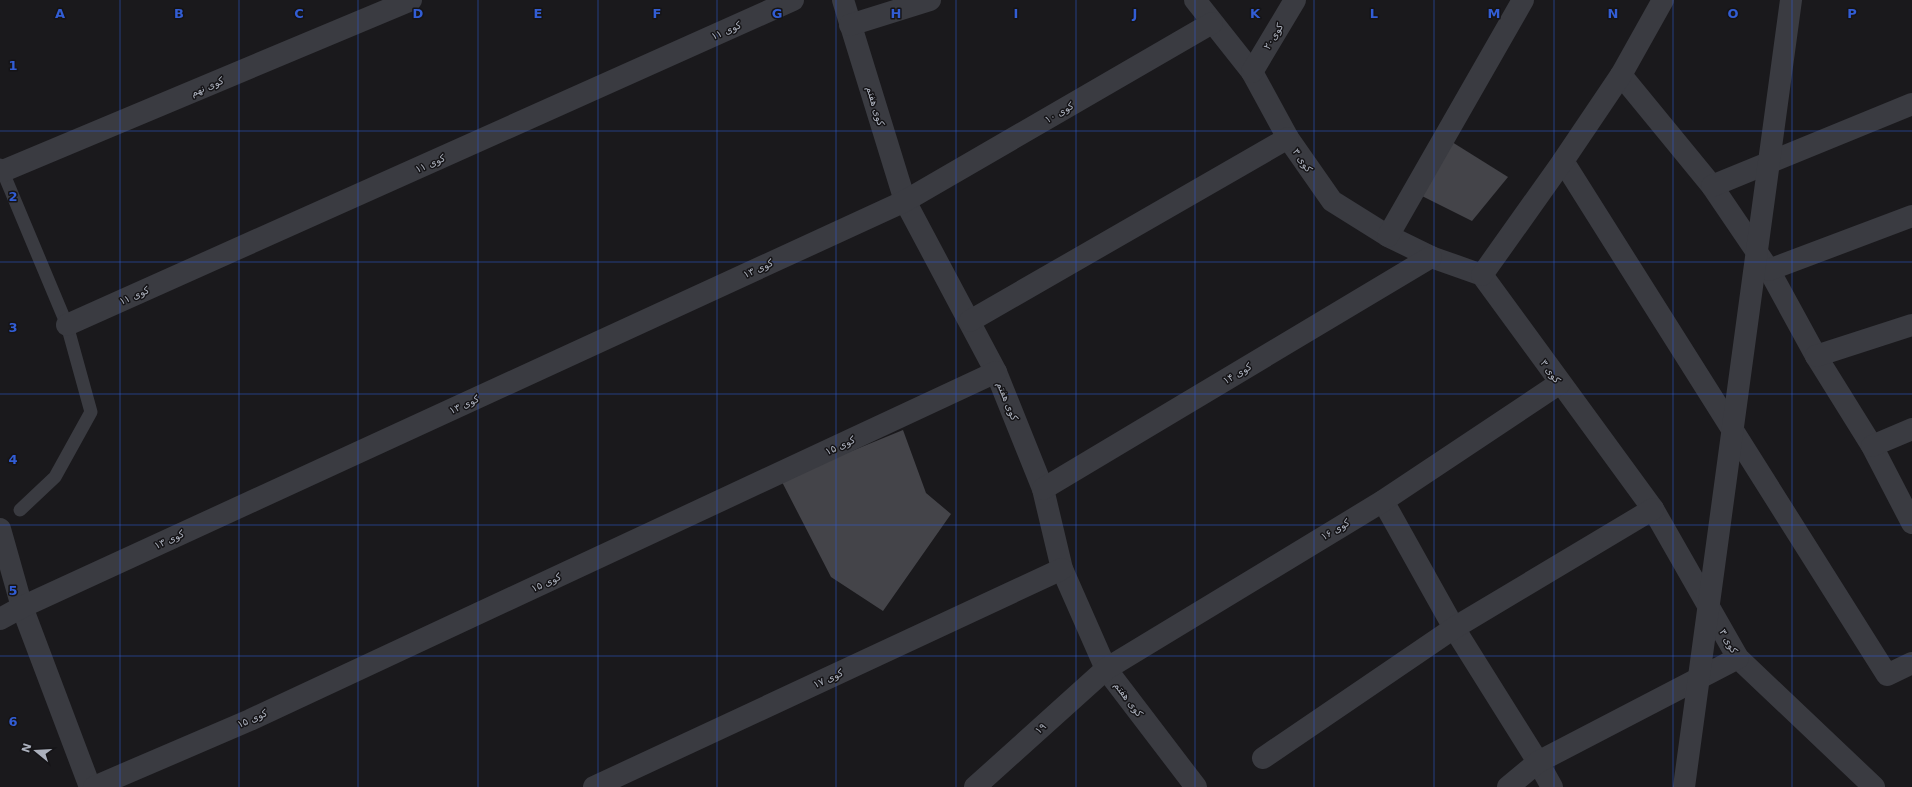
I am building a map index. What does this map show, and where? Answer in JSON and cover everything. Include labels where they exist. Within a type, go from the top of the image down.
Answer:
[{"type":"street","name":"کوی نهم","points":[[1,168],[411,0]]},
{"type":"street","name":"کوی ۱۱","points":[[67,325],[793,0]]},
{"type":"street","name":"کوی هفتم","points":[[843,0],[905,201],[996,372],[1043,489],[1062,569],[1106,668],[1196,787]]},
{"type":"street","points":[[850,25],[930,0]]},
{"type":"street","name":"کوی ۳","points":[[1195,0],[1252,72],[1288,138],[1332,201],[1388,236],[1431,257],[1482,275],[1653,509],[1738,658],[1874,787]]},
{"type":"street","name":"کوی۲۰","points":[[1252,72],[1295,0]]},
{"type":"street","points":[[1388,236],[1523,0]]},
{"type":"street","points":[[1482,275],[1563,161],[1621,75],[1663,0]]},
{"type":"street","points":[[1684,787],[1791,0]]},
{"type":"street","name":"کوی ۱۰","points":[[905,201],[1212,23]]},
{"type":"street","points":[[1621,75],[1712,186],[1768,270],[1816,356],[1872,446],[1912,523]]},
{"type":"street","points":[[1712,186],[1912,104]]},
{"type":"street","points":[[970,321],[1288,138]]},
{"type":"street","points":[[1563,161],[1888,676],[1912,663]]},
{"type":"street","name":"کوی ۱۳","points":[[0,619],[22,607],[905,201]]},
{"type":"street","points":[[1768,270],[1912,216]]},
{"type":"street","name":"کوی ۱۴","points":[[1043,489],[1431,257]]},
{"type":"street","points":[[1816,356],[1912,325]]},
{"type":"street","name":"کوی ۱۵","points":[[94,787],[250,720],[996,372]]},
{"type":"street","name":"کوی ۱۶","points":[[1106,668],[1383,501],[1560,383]]},
{"type":"street","points":[[1872,446],[1912,429]]},
{"type":"street","points":[[1383,501],[1454,628],[1552,787]]},
{"type":"street","points":[[1263,758],[1454,628],[1653,509]]},
{"type":"street","points":[[0,529],[22,607],[90,787]]},
{"type":"street","name":"کوی ۱۷","points":[[594,787],[1062,569]]},
{"type":"street","points":[[1508,787],[1538,762],[1738,658]]},
{"type":"street","name":"۱۹","points":[[975,787],[1106,668]]},
{"type":"lane","points":[[1,168],[67,325],[91,412],[55,477],[20,510]]},
{"type":"building","points":[[1452,142],[1508,177],[1472,221],[1420,195]]},
{"type":"building","points":[[903,430],[926,493],[951,514],[883,611],[831,577],[781,480]]}]
